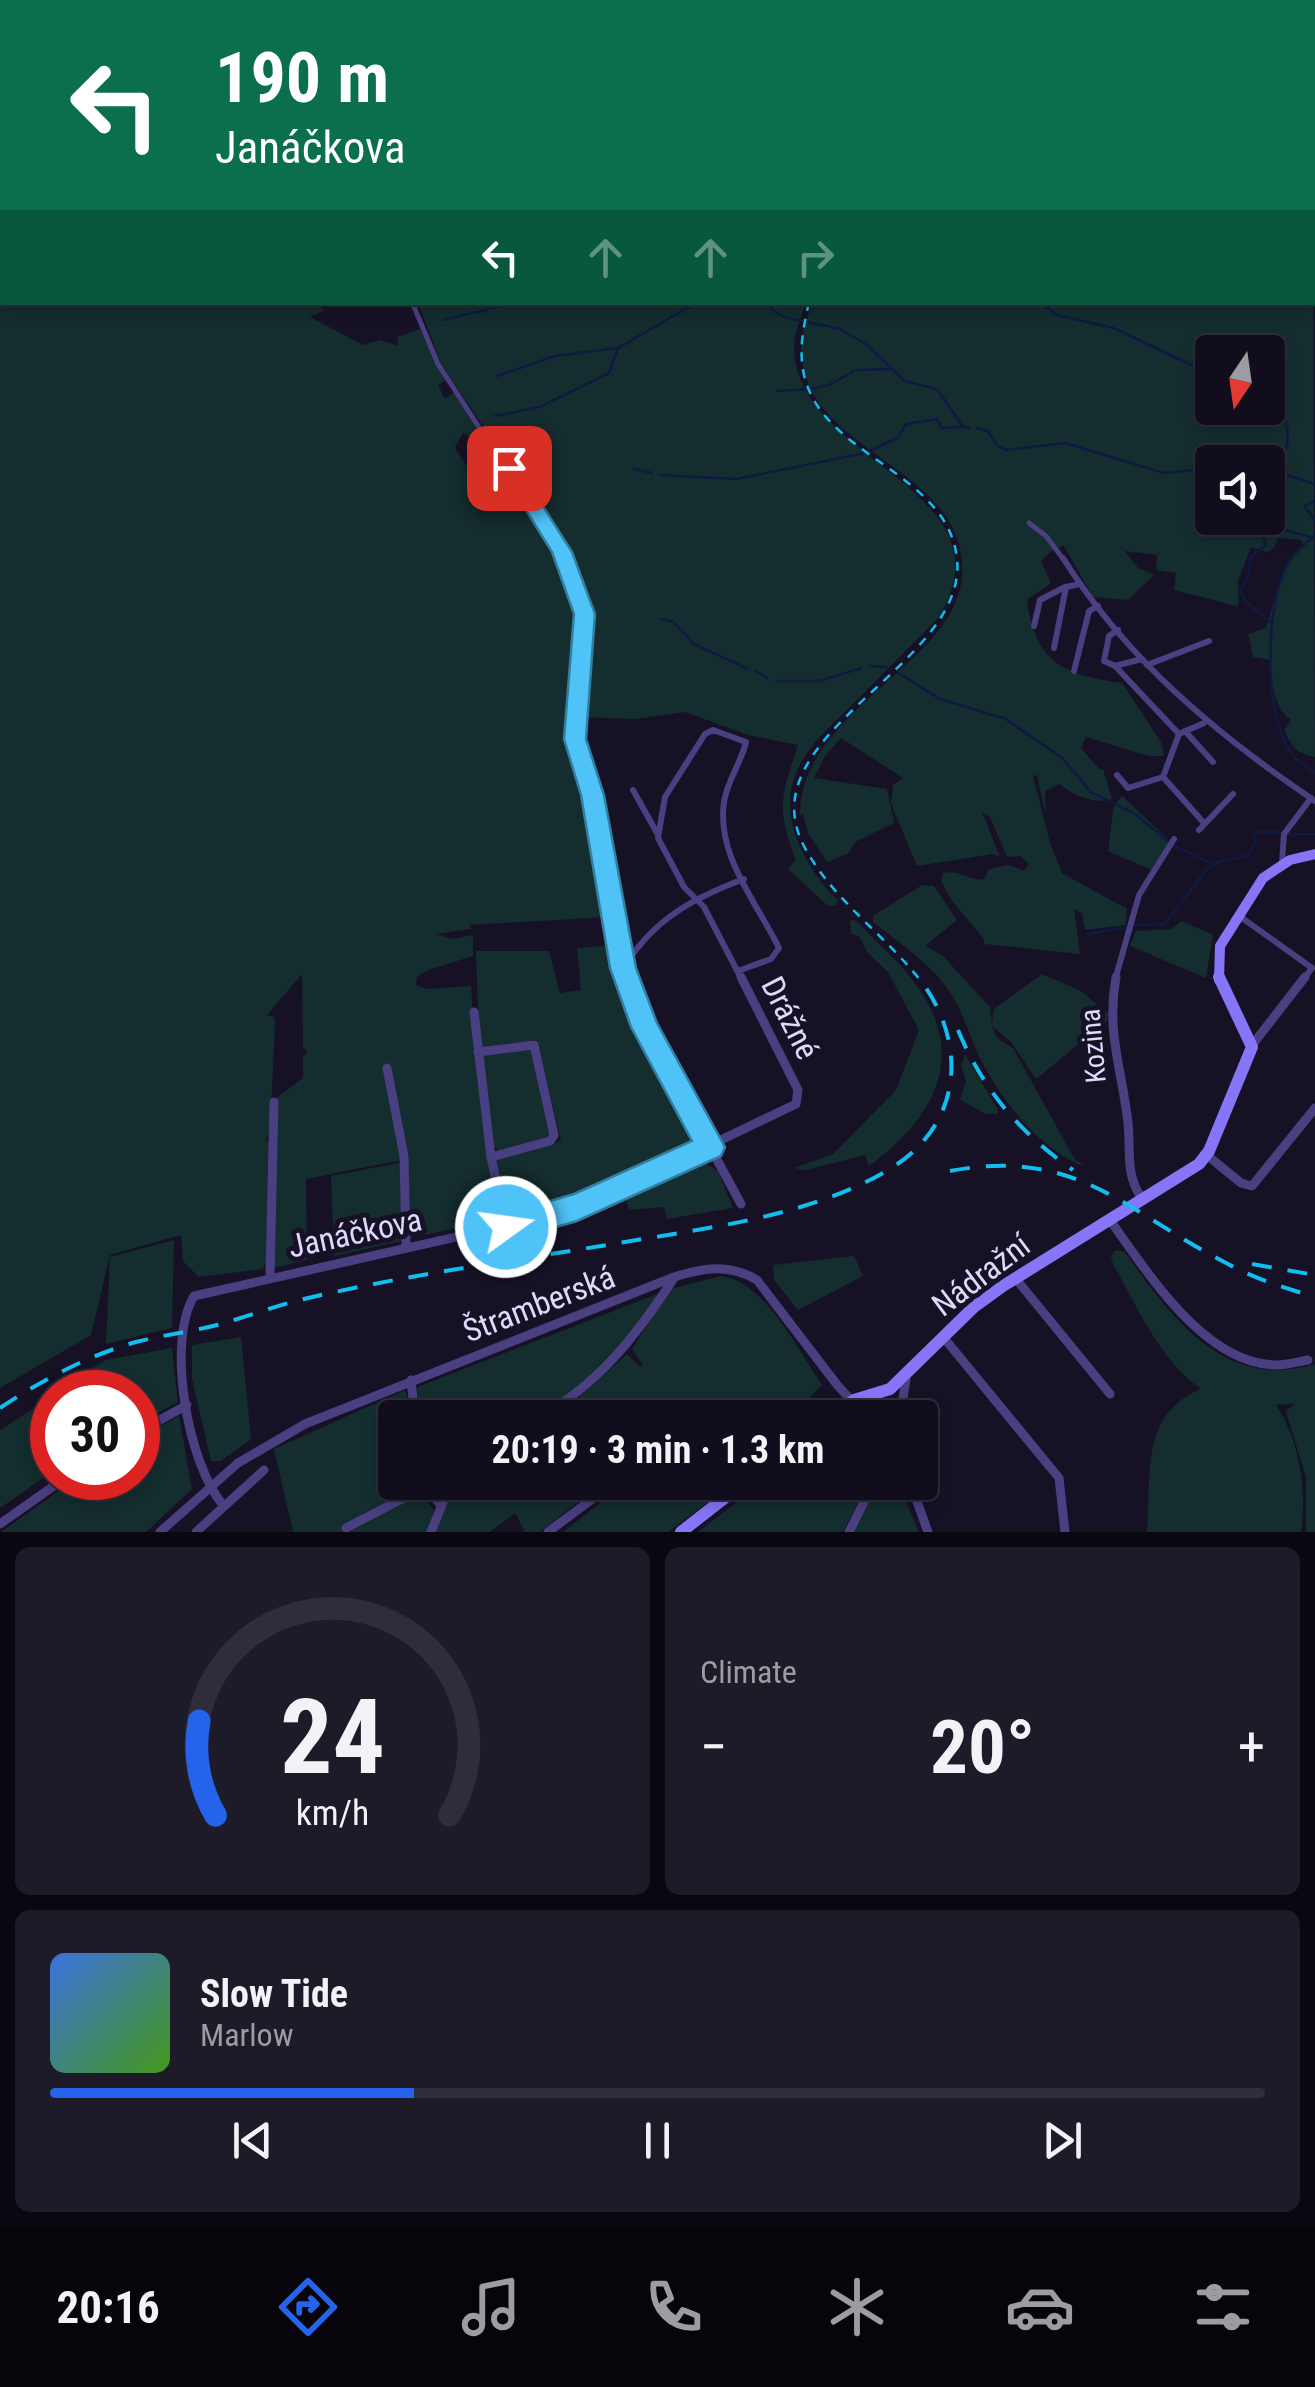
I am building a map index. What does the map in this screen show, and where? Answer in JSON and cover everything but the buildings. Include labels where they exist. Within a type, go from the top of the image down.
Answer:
[{"type":"main road","points":[[1136,1200],[1207,1156],[1252,1044],[1222,991],[1217,973],[1220,946],[1263,878],[1282,864],[1315,854]]},
{"type":"main road","name":"Nádražní","points":[[854,1400],[882,1394],[974,1307],[1136,1200]]},
{"type":"main road","points":[[680,1532],[722,1500]]},
{"type":"street","points":[[413,305],[438,364],[562,552],[581,601],[586,634],[575,732],[596,810],[623,968],[645,1027],[742,1204]]},
{"type":"street","points":[[1029,523],[1058,546],[1080,584],[1144,662],[1204,722],[1313,800],[1284,834],[1282,864]]},
{"type":"street","points":[[1034,626],[1040,600],[1080,584]]},
{"type":"street","points":[[1054,648],[1066,587]]},
{"type":"street","points":[[1074,671],[1089,610],[1098,606]]},
{"type":"street","points":[[1118,630],[1109,636],[1104,661],[1116,666],[1213,762]]},
{"type":"street","points":[[1116,666],[1144,662],[1210,641]]},
{"type":"street","points":[[1117,775],[1128,788],[1163,777],[1182,732],[1204,722]]},
{"type":"street","name":"Drážné","points":[[657,834],[660,809],[704,734],[719,730],[743,738],[746,746],[722,811],[725,840],[779,948],[771,959],[738,971]]},
{"type":"street","points":[[1163,777],[1202,826],[1233,794]]},
{"type":"street","name":"Drážné","points":[[633,790],[684,887],[695,897],[738,971],[799,1098],[790,1109],[710,1147]]},
{"type":"street","points":[[644,812],[660,809]]},
{"type":"street","name":"Kozina","points":[[1136,1200],[1130,1181],[1128,1122],[1113,1052],[1110,1011],[1139,894],[1174,839]]},
{"type":"street","points":[[623,968],[649,930],[695,897],[744,879]]},
{"type":"street","points":[[1238,914],[1312,968],[1252,1044]]},
{"type":"street","points":[[474,1012],[491,1157],[506,1227]]},
{"type":"street","points":[[478,1052],[534,1044],[554,1136],[550,1141],[491,1157]]},
{"type":"street","points":[[387,1068],[404,1156],[406,1248]]},
{"type":"street","points":[[270,1276],[274,1102]]},
{"type":"street","points":[[1207,1156],[1241,1183],[1252,1186],[1315,1108]]},
{"type":"street","name":"Janáčkova","points":[[209,1487],[187,1404],[182,1317],[185,1305],[206,1291],[506,1227],[577,1207],[710,1147]]},
{"type":"street","points":[[1108,1218],[1176,1306],[1210,1340],[1264,1363],[1308,1360]]},
{"type":"street","name":"Štramberská","points":[[160,1532],[209,1487],[270,1442],[412,1380],[674,1277],[724,1268],[751,1276],[838,1386],[854,1400]]},
{"type":"street","points":[[569,1400],[610,1368],[674,1277]]},
{"type":"street","points":[[1015,1278],[1110,1394]]},
{"type":"street","points":[[943,1337],[1059,1478],[1065,1532]]},
{"type":"street","points":[[903,1400],[907,1373]]},
{"type":"street","points":[[412,1380],[414,1400]]},
{"type":"street","points":[[160,1419],[187,1404]]},
{"type":"street","points":[[196,1532],[264,1470]]},
{"type":"street","points":[[209,1487],[223,1505]]},
{"type":"street","points":[[0,1524],[34,1500]]},
{"type":"street","points":[[346,1528],[395,1500]]},
{"type":"street","points":[[435,1500],[441,1506]]},
{"type":"street","points":[[431,1532],[444,1500]]},
{"type":"street","points":[[548,1532],[591,1500]]},
{"type":"street","points":[[850,1532],[865,1500]]},
{"type":"street","points":[[916,1500],[928,1532]]},
{"type":"green space","points":[[0,305],[316,305],[325,310],[310,317],[363,345],[380,340],[399,346],[397,337],[420,329],[446,380],[438,385],[445,399],[454,392],[486,441],[482,443],[463,433],[455,448],[471,473],[501,469],[509,475],[558,558],[584,619],[572,734],[591,798],[607,917],[469,925],[471,929],[436,934],[453,939],[473,935],[473,956],[417,977],[416,985],[427,989],[471,986],[476,1064],[501,1219],[409,1238],[407,1154],[394,1090],[398,1087],[393,1088],[390,1066],[384,1068],[402,1160],[306,1179],[307,1260],[273,1268],[275,1099],[303,1078],[303,1056],[308,1052],[303,1047],[302,974],[267,1015],[274,1017],[275,1023],[270,1133],[265,1139],[269,1143],[269,1256],[263,1269],[199,1277],[183,1261],[181,1235],[110,1255],[91,1335],[0,1388]]},
{"type":"green space","points":[[419,305],[805,305],[794,348],[804,387],[828,420],[927,505],[949,537],[955,573],[939,617],[823,733],[795,775],[791,814],[795,833],[812,869],[838,901],[835,906],[828,906],[788,869],[796,860],[785,827],[783,802],[798,745],[748,735],[685,712],[635,719],[580,717],[592,619],[579,578],[544,516],[441,364]]},
{"type":"green space","points":[[811,305],[1313,305],[1315,757],[1299,751],[1287,736],[1284,730],[1291,720],[1277,701],[1270,660],[1253,657],[1248,634],[1266,628],[1282,573],[1303,545],[1301,540],[1278,538],[1274,548],[1267,552],[1251,547],[1238,581],[1236,606],[1174,590],[1176,573],[1156,570],[1157,555],[1125,551],[1138,568],[1154,575],[1128,600],[1093,597],[1064,546],[1041,561],[1051,583],[1027,600],[1031,621],[1045,652],[1069,670],[1122,683],[1161,742],[1164,756],[1148,756],[1086,737],[1081,748],[1103,769],[1112,799],[1084,798],[1060,784],[1045,791],[1046,816],[1037,775],[1033,776],[1062,873],[1127,909],[1126,925],[1085,930],[1082,913],[1074,909],[1080,954],[984,944],[952,901],[941,881],[943,873],[984,879],[989,869],[1009,865],[1024,871],[1029,864],[1020,856],[1007,857],[990,817],[982,812],[1000,857],[993,854],[917,866],[891,804],[893,785],[903,778],[841,738],[825,756],[814,778],[887,789],[894,823],[855,842],[849,853],[827,862],[808,833],[803,813],[800,815],[807,778],[825,746],[850,716],[935,635],[954,607],[962,575],[957,538],[940,508],[827,413],[808,383],[801,347]]},
{"type":"green space","points":[[1122,796],[1170,841],[1151,870],[1108,851],[1114,805]]},
{"type":"green space","points":[[922,885],[934,886],[957,920],[925,946],[942,955],[990,1007],[992,1025],[994,1009],[1042,974],[1081,991],[1108,1014],[1107,1021],[1036,1079],[1011,1042],[992,1026],[997,1038],[1013,1048],[1074,1158],[1085,1167],[1053,1149],[1024,1122],[989,1074],[944,984],[873,922],[873,916]]},
{"type":"green space","points":[[850,920],[857,921],[920,990],[934,1016],[941,1042],[941,1065],[925,1110],[869,1166],[865,1155],[806,1170],[794,1168],[833,1154],[896,1090],[919,1030],[888,972],[868,953],[859,936],[851,934]]},
{"type":"green space","points":[[1182,921],[1213,935],[1206,978],[1130,946],[1136,931],[1171,929]]},
{"type":"green space","points":[[611,945],[630,1009],[698,1142],[688,1151],[591,1193],[509,1218],[498,1159],[561,1141],[537,1040],[483,1047],[479,1043],[476,951],[549,951],[560,993],[581,990],[577,948]]},
{"type":"green space","points":[[531,1049],[549,1133],[546,1138],[498,1151],[493,1144],[480,1060],[485,1054]]},
{"type":"green space","points":[[965,1054],[997,1114],[986,1114],[960,1100],[966,1081],[961,1065]]},
{"type":"green space","points":[[701,1161],[718,1171],[733,1208],[667,1219],[664,1207],[629,1210],[625,1196]]},
{"type":"green space","points":[[403,1162],[402,1241],[334,1256],[331,1176]]},
{"type":"green space","points":[[174,1240],[172,1328],[106,1344],[110,1257]]},
{"type":"green space","points":[[1115,1251],[1124,1251],[1181,1323],[1227,1358],[1253,1367],[1283,1370],[1315,1364],[1315,1532],[1306,1532],[1306,1477],[1286,1411],[1295,1404],[1276,1405],[1291,1434],[1300,1466],[1301,1532],[1147,1532],[1150,1469],[1158,1431],[1181,1400],[1201,1389],[1173,1363],[1150,1331],[1113,1264],[1111,1257]]},
{"type":"green space","points":[[854,1256],[863,1276],[798,1310],[774,1280],[773,1265]]},
{"type":"green space","points":[[721,1276],[737,1280],[752,1290],[779,1320],[822,1385],[807,1400],[576,1400],[627,1354],[640,1367],[643,1365],[632,1349],[670,1289]]},
{"type":"green space","points":[[660,1293],[613,1362],[562,1400],[418,1400],[417,1387]]},
{"type":"green space","points":[[241,1337],[251,1439],[221,1461],[211,1461],[192,1379],[192,1345]]},
{"type":"green space","points":[[172,1348],[178,1402],[160,1412],[160,1370],[89,1370],[106,1360]]},
{"type":"green space","points":[[405,1390],[408,1400],[383,1400]]},
{"type":"green space","points":[[378,1402],[378,1500],[390,1500],[364,1513],[346,1532],[293,1532],[274,1449]]},
{"type":"green space","points":[[30,1411],[30,1487],[0,1508],[0,1430]]},
{"type":"green space","points":[[179,1416],[192,1489],[146,1532],[1,1532],[46,1500],[160,1500],[160,1427]]},
{"type":"green space","points":[[409,1500],[425,1500],[434,1510],[428,1532],[348,1532]]},
{"type":"green space","points":[[448,1500],[580,1500],[540,1532],[525,1532],[515,1513],[490,1532],[434,1532]]},
{"type":"green space","points":[[604,1500],[711,1500],[668,1532],[563,1532]]},
{"type":"green space","points":[[740,1500],[859,1500],[843,1532],[698,1532]]},
{"type":"green space","points":[[868,1500],[905,1500],[919,1532],[852,1532]]},
{"type":"waterway","points":[[443,320],[505,305]]},
{"type":"waterway","points":[[495,416],[540,407],[609,373],[618,348],[693,305]]},
{"type":"waterway","points":[[771,305],[784,317],[840,329],[867,345],[905,381],[937,389],[963,427]]},
{"type":"waterway","points":[[1044,305],[1057,315],[1114,328],[1195,367]]},
{"type":"waterway","points":[[497,376],[555,356],[617,348]]},
{"type":"waterway","points":[[858,370],[891,369]]},
{"type":"waterway","points":[[810,389],[829,385],[854,371]]},
{"type":"waterway","points":[[777,391],[807,389]]},
{"type":"waterway","points":[[899,436],[906,424],[937,419],[942,428],[963,427]]},
{"type":"waterway","points":[[1285,422],[1288,442],[1278,472],[1315,484]]},
{"type":"waterway","points":[[963,427],[969,428]]},
{"type":"waterway","points":[[977,428],[988,431],[997,445],[1006,450],[1065,443],[1164,473],[1195,470]]},
{"type":"waterway","points":[[870,451],[897,438]]},
{"type":"waterway","points":[[660,475],[737,479],[865,453]]},
{"type":"waterway","points":[[634,469],[652,473]]},
{"type":"waterway","points":[[1315,501],[1304,506],[1315,520]]},
{"type":"waterway","points":[[1272,623],[1246,602],[1240,591],[1249,574],[1250,558],[1266,545],[1261,532],[1272,527],[1311,537]]},
{"type":"waterway","points":[[1272,623],[1280,582],[1291,559],[1315,535]]},
{"type":"waterway","points":[[662,619],[674,622],[694,644],[748,669]]},
{"type":"waterway","points":[[1272,623],[1270,659],[1275,712],[1293,756],[1315,773]]},
{"type":"waterway","points":[[870,666],[887,667]]},
{"type":"waterway","points":[[776,681],[820,681],[861,668]]},
{"type":"waterway","points":[[756,671],[767,678]]},
{"type":"waterway","points":[[898,673],[940,699],[1006,719],[1062,758],[1091,792],[1135,814],[1168,841]]},
{"type":"waterway","points":[[1173,845],[1210,863],[1247,856],[1255,844],[1254,832],[1281,832]]},
{"type":"waterway","points":[[1289,834],[1315,834]]},
{"type":"waterway","points":[[1135,925],[1165,924],[1208,867],[1219,863]]},
{"type":"waterway","points":[[1087,934],[1129,927]]},
{"type":"railway","points":[[808,305],[802,361],[814,399],[832,424],[931,504],[948,529],[957,559],[951,598],[929,634],[829,735],[804,770],[794,807],[805,848],[817,867],[920,980]]},
{"type":"railway","points":[[0,1408],[65,1370],[136,1342],[384,1282],[763,1217],[863,1183],[917,1148],[934,1127],[945,1103],[951,1078],[951,1052],[945,1026],[920,980]]},
{"type":"railway","points":[[958,1030],[979,1072],[1005,1109],[1036,1141],[1073,1170]]},
{"type":"railway","points":[[950,1171],[994,1166],[1033,1168],[1067,1176],[1128,1205],[1238,1269],[1315,1297]]},
{"type":"railway","points":[[1252,1264],[1315,1275]]},
{"type":"route","points":[[506,1227],[598,1199],[710,1147],[645,1027],[623,968],[593,795],[575,739],[585,648],[584,614],[562,552],[509,468]]}]
